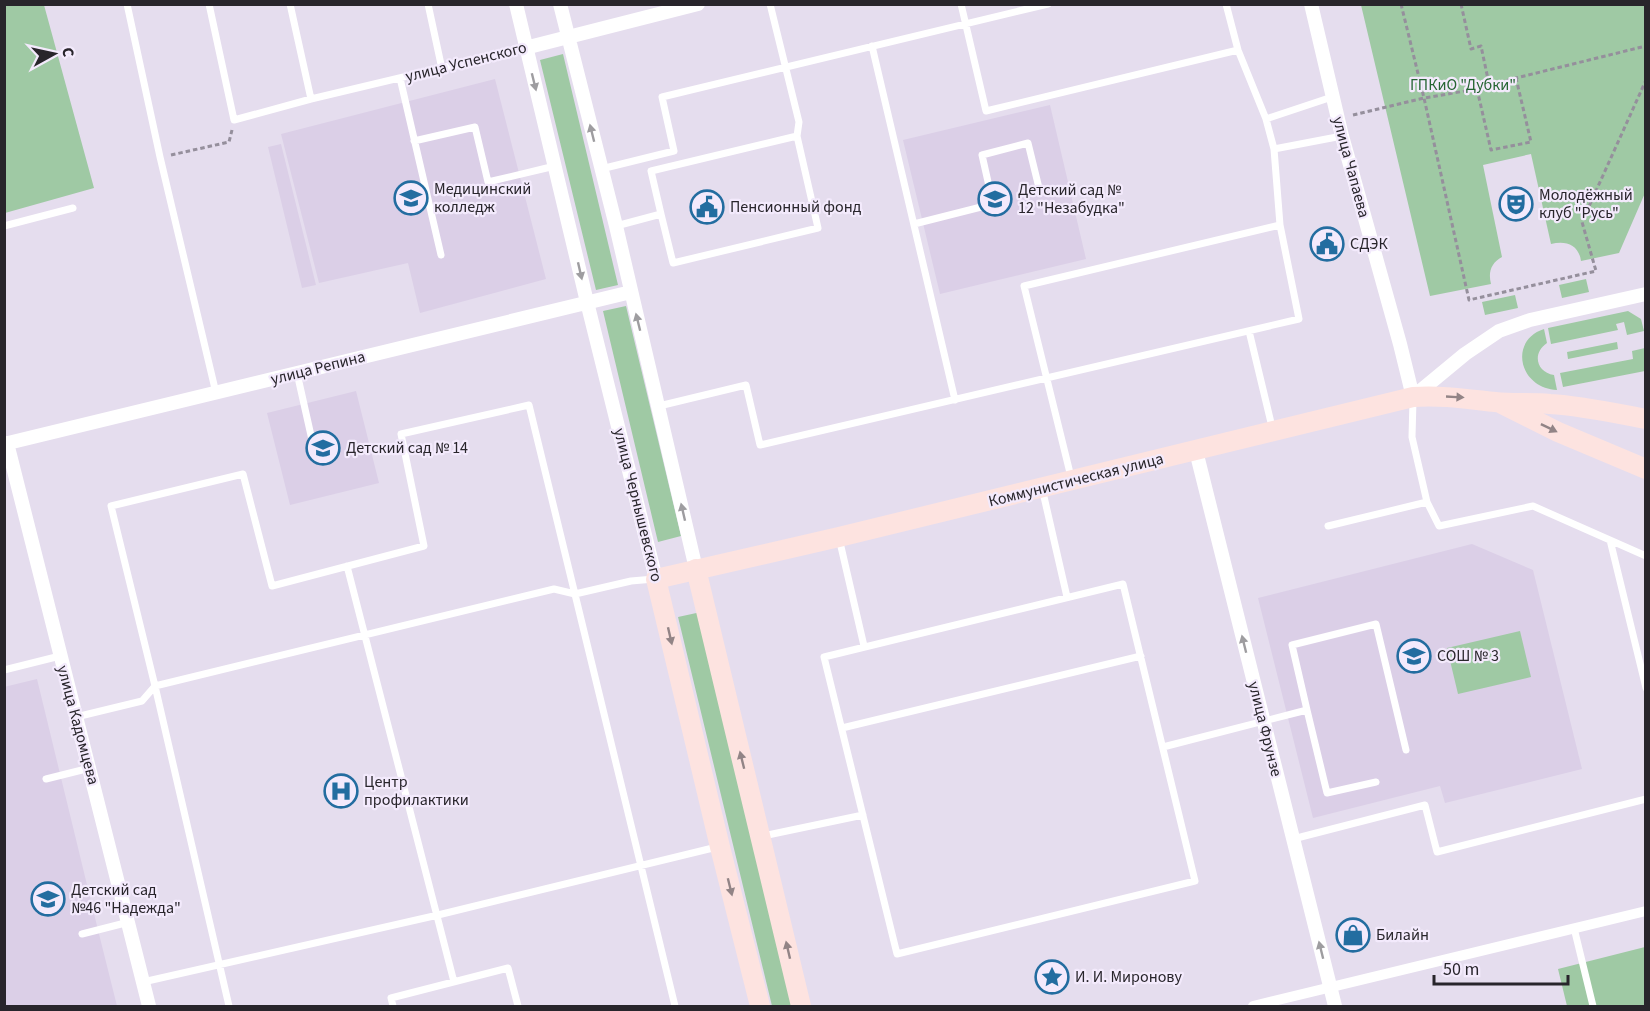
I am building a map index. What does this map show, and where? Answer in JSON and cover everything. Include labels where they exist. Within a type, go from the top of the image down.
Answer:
[{"type":"main road","name":"Коммунистическая улица","points":[[656,579],[1413,398],[1455,397],[1497,402],[1574,406],[1646,419]]},
{"type":"main road","name":"Коммунистическая улица","points":[[1497,402],[1558,432],[1646,469]]},
{"type":"main road","points":[[696,569],[801,1006]]},
{"type":"main road","name":"улица Чернышевского","points":[[656,579],[760,1006]]},
{"type":"street","name":"улица Чернышевского","points":[[516,4],[656,579]]},
{"type":"street","points":[[560,4],[616,226],[696,569]]},
{"type":"street","name":"улица Успенского","points":[[525,48],[698,4]]},
{"type":"street","name":"улица Чапаева","points":[[1311,4],[1341,136],[1413,398]]},
{"type":"street","name":"улица Репина","points":[[5,440],[216,393],[631,292]]},
{"type":"street","points":[[1413,398],[1465,354],[1499,331],[1530,320],[1646,294]]},
{"type":"street","name":"улица Кадомцева","points":[[5,440],[149,1006]]},
{"type":"street","name":"улица Фрунзе","points":[[1196,451],[1335,1006]]},
{"type":"street","points":[[1253,1006],[1646,911]]},
{"type":"lane","points":[[127,4],[160,157],[216,393]]},
{"type":"lane","points":[[209,4],[234,120]]},
{"type":"lane","points":[[290,4],[311,99]]},
{"type":"lane","points":[[428,4],[442,69]]},
{"type":"lane","points":[[770,4],[799,122],[797,136],[818,228],[673,263],[651,171],[797,136]]},
{"type":"lane","points":[[961,4],[986,111],[1238,50]]},
{"type":"lane","points":[[601,169],[674,151],[662,97],[1048,4]]},
{"type":"lane","points":[[659,406],[746,385],[760,445],[1299,319],[1280,225],[1274,149],[1266,119],[1238,50],[1226,4]]},
{"type":"lane","points":[[872,46],[955,400]]},
{"type":"lane","name":"улица Успенского","points":[[234,120],[311,99],[525,48]]},
{"type":"lane","points":[[400,78],[441,255]]},
{"type":"lane","points":[[1266,119],[1332,97]]},
{"type":"lane","points":[[414,141],[475,127],[488,182],[555,166]]},
{"type":"lane","points":[[1274,149],[1341,136]]},
{"type":"lane","points":[[914,224],[993,204],[982,155],[1028,143],[1040,192]]},
{"type":"lane","points":[[4,226],[73,208]]},
{"type":"lane","points":[[616,226],[661,214]]},
{"type":"lane","points":[[1072,481],[1024,286],[1280,225]]},
{"type":"lane","points":[[1249,331],[1273,432]]},
{"type":"lane","points":[[297,373],[312,440]]},
{"type":"lane","points":[[1413,398],[1412,437],[1427,502],[1439,526],[1533,506],[1646,556]]},
{"type":"lane","points":[[230,1006],[111,506],[243,474],[272,586],[424,546],[400,434],[529,405],[675,1006]]},
{"type":"lane","points":[[1042,488],[1067,597]]},
{"type":"lane","points":[[1328,526],[1427,502]]},
{"type":"lane","points":[[839,537],[864,646]]},
{"type":"lane","points":[[1610,540],[1646,688]]},
{"type":"lane","points":[[347,566],[454,982]]},
{"type":"lane","points":[[76,717],[142,701],[155,686],[554,589],[575,594],[631,581],[656,579]]},
{"type":"lane","points":[[1123,584],[1195,881],[897,954],[824,657],[1067,597],[1123,584]]},
{"type":"lane","points":[[1376,782],[1327,793],[1292,645],[1376,624],[1406,750]]},
{"type":"lane","points":[[4,670],[60,656]]},
{"type":"lane","points":[[842,728],[1141,656]]},
{"type":"lane","points":[[1163,747],[1307,710]]},
{"type":"lane","points":[[46,779],[90,768]]},
{"type":"lane","points":[[1293,839],[1425,805],[1437,852],[1646,799]]},
{"type":"lane","points":[[761,837],[863,815]]},
{"type":"lane","points":[[143,982],[438,915],[720,847]]},
{"type":"lane","points":[[82,934],[129,922]]},
{"type":"lane","points":[[1574,928],[1593,1006]]},
{"type":"lane","points":[[393,1006],[391,998],[508,968],[518,1006]]},
{"type":"path","points":[[1401,4],[1469,300],[1596,271],[1582,222],[1646,80]]},
{"type":"path","points":[[1461,4],[1471,49],[1481,46],[1489,85]]},
{"type":"path","points":[[1338,119],[1424,98],[1477,89],[1646,46]]},
{"type":"path","points":[[1477,89],[1491,150],[1531,142],[1516,78]]},
{"type":"path","points":[[160,157],[228,142],[234,120]]},
{"type":"shaded area","name":"Медицинский колледж","points":[[495,79],[546,279],[420,313],[408,263],[319,283],[281,134]]},
{"type":"shaded area","name":"Детский сад № 12 \"Незабудка\"","points":[[1050,105],[1086,259],[940,294],[903,140]]},
{"type":"shaded area","points":[[281,144],[316,285],[302,288],[268,147]]},
{"type":"shaded area","name":"Детский сад № 14","points":[[356,391],[379,483],[290,505],[267,413]]},
{"type":"shaded area","name":"СОШ № 3","points":[[1472,544],[1533,570],[1582,769],[1445,803],[1440,786],[1313,818],[1258,598]]},
{"type":"shaded area","points":[[37,679],[117,1006],[5,1006],[4,687]]},
{"type":"green space","points":[[4,5],[44,5],[94,188],[5,213]]},
{"type":"green space","name":"ГПКиО \"Дубки\"","points":[[1361,5],[1645,5],[1645,193],[1619,253],[1581,261],[1578,251],[1571,245],[1551,244],[1531,154],[1483,165],[1502,257],[1491,268],[1491,284],[1430,296]]},
{"type":"green space","points":[[563,54],[618,285],[596,290],[540,60]]},
{"type":"green space","points":[[1586,279],[1589,292],[1562,298],[1559,285]]},
{"type":"green space","points":[[1515,295],[1518,308],[1485,315],[1482,302]]},
{"type":"green space","points":[[626,306],[681,536],[658,542],[603,311]]},
{"type":"green space","points":[[1628,311],[1641,319],[1644,331],[1627,335],[1624,322],[1616,324],[1618,330],[1551,344],[1548,328]]},
{"type":"green space","points":[[1544,329],[1547,343],[1539,352],[1538,362],[1543,370],[1554,375],[1557,390],[1544,387],[1534,381],[1527,373],[1523,363],[1522,353],[1526,343],[1533,335]]},
{"type":"green space","points":[[1617,342],[1618,349],[1568,359],[1567,352]]},
{"type":"green space","points":[[1645,348],[1645,371],[1563,387],[1560,373],[1633,359],[1632,351]]},
{"type":"green space","points":[[701,612],[795,1006],[772,1006],[678,617]]},
{"type":"green space","points":[[1520,631],[1531,677],[1458,694],[1447,648]]},
{"type":"green space","points":[[1645,947],[1645,1006],[1567,1006],[1558,969]]},
{"type":"place","name":"Медицинский колледж","points":[[411,198]]},
{"type":"place","name":"Детский сад № 12 \"Незабудка\"","points":[[995,199]]},
{"type":"place","name":"Молодёжный клуб \"Русь\"","points":[[1516,204]]},
{"type":"place","name":"Пенсионный фонд","points":[[707,207]]},
{"type":"place","name":"СДЭК","points":[[1327,244]]},
{"type":"place","name":"Детский сад № 14","points":[[323,448]]},
{"type":"place","name":"СОШ № 3","points":[[1414,656]]},
{"type":"place","name":"Центр профилактики","points":[[341,791]]},
{"type":"place","name":"Детский сад №46 \"Надежда\"","points":[[48,899]]},
{"type":"place","name":"Билайн","points":[[1353,935]]},
{"type":"place","name":"И. И. Миронову","points":[[1052,977]]}]
